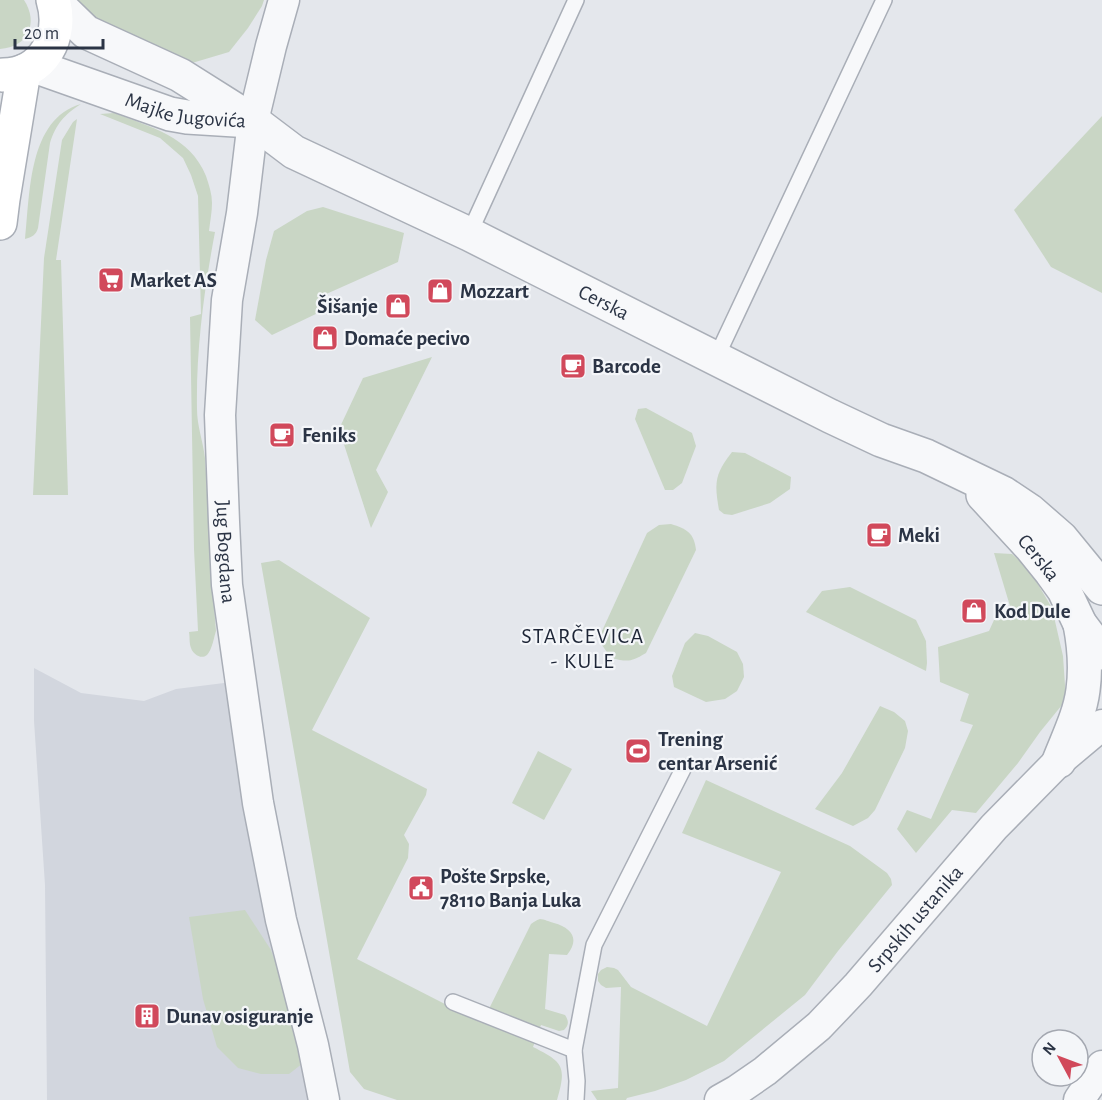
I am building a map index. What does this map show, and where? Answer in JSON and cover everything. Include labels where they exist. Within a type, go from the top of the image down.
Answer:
[{"type":"main road","points":[[0,223],[19,71],[47,52],[55,34],[57,22],[54,0]]},
{"type":"street","name":"Majke Jugovića","points":[[54,0],[86,32],[180,75],[253,121]]},
{"type":"street","name":"Jug Bogdana","points":[[284,0],[253,121],[242,213],[227,300],[220,415],[227,585],[258,803],[281,920],[313,1045],[324,1100]]},
{"type":"street","name":"Majke Jugovića","points":[[19,71],[170,114],[253,121]]},
{"type":"street","name":"Cerska","points":[[253,121],[294,152],[469,234],[881,440],[926,456],[1003,493],[1061,538],[1102,588]]},
{"type":"street","name":"Cerska","points":[[961,472],[1051,572],[1064,590],[1080,624],[1102,653]]},
{"type":"street","points":[[1059,761],[1079,709],[1083,690],[1084,641],[1080,624]]},
{"type":"street","name":"Srpskih ustanika","points":[[720,1100],[765,1071],[819,1026],[858,985],[994,827],[1059,761],[1102,725]]},
{"type":"street","points":[[1079,1100],[1102,1066]]},
{"type":"lane","points":[[469,234],[576,0]]},
{"type":"lane","points":[[716,358],[884,0]]},
{"type":"lane","points":[[576,1100],[574,1050],[594,945],[684,767]]},
{"type":"lane","points":[[453,1002],[574,1050]]},
{"type":"shaded area","points":[[34,668],[81,693],[144,701],[176,689],[232,682],[315,1100],[47,1100],[45,885],[34,721]]},
{"type":"green space","points":[[0,0],[24,0],[31,17],[24,39],[18,44],[0,49]]},
{"type":"green space","points":[[76,0],[264,0],[248,28],[229,52],[192,63],[103,30]]},
{"type":"green space","points":[[81,104],[61,120],[52,136],[38,228],[33,235],[25,239],[31,180],[41,141],[51,125],[64,112]]},
{"type":"green space","points":[[114,113],[168,135],[190,151],[206,176],[211,196],[209,231],[215,232],[202,320],[197,409],[205,458],[216,631],[210,650],[202,657],[192,650],[189,632],[198,631],[194,549],[190,317],[201,314],[198,196],[183,158],[160,138],[100,114]]},
{"type":"green space","points":[[1102,116],[1102,293],[1051,267],[1014,210]]},
{"type":"green space","points":[[77,119],[56,260],[61,260],[68,495],[33,495],[44,258],[62,140]]},
{"type":"green space","points":[[323,207],[404,233],[398,262],[324,295],[320,312],[272,335],[255,320],[274,231],[307,211]]},
{"type":"green space","points":[[432,357],[376,470],[388,492],[371,528],[339,429],[363,378]]},
{"type":"green space","points":[[646,408],[692,433],[696,446],[682,483],[673,490],[665,490],[635,419],[638,409]]},
{"type":"green space","points":[[732,452],[745,453],[791,477],[790,489],[770,503],[732,515],[724,514],[719,510],[716,485],[722,466]]},
{"type":"green space","points":[[671,524],[689,532],[694,539],[696,550],[646,653],[629,660],[611,658],[602,645],[602,631],[647,533],[659,525]]},
{"type":"green space","points":[[994,553],[1012,554],[1029,569],[1052,608],[1063,656],[1066,700],[976,813],[952,810],[916,853],[897,829],[907,810],[931,819],[973,725],[960,721],[969,694],[940,682],[938,647],[989,631],[994,620],[1013,616]]},
{"type":"green space","points":[[279,560],[370,618],[312,730],[427,789],[404,835],[409,844],[408,858],[357,959],[482,1023],[531,924],[542,919],[565,928],[572,935],[573,944],[567,955],[549,954],[545,1009],[565,1015],[568,1025],[564,1030],[559,1031],[541,1025],[533,1047],[551,1057],[560,1066],[562,1079],[557,1100],[397,1100],[364,1089],[350,1072],[261,563]]},
{"type":"green space","points":[[850,587],[916,620],[926,641],[926,671],[806,612],[822,591]]},
{"type":"green space","points":[[695,633],[708,636],[737,652],[743,664],[744,677],[737,691],[725,699],[706,702],[674,687],[672,676],[685,643]]},
{"type":"green space","points":[[880,706],[894,712],[905,721],[908,731],[905,748],[875,810],[868,818],[853,826],[815,809],[842,773]]},
{"type":"green space","points":[[538,751],[572,769],[544,820],[512,803]]},
{"type":"green space","points":[[706,780],[850,846],[887,873],[892,885],[805,995],[724,1061],[686,1080],[626,1100],[597,1100],[591,1091],[618,1088],[621,987],[606,988],[601,985],[598,981],[598,974],[601,970],[607,967],[618,970],[631,987],[707,1026],[781,872],[682,833]]},
{"type":"green space","points":[[245,910],[271,950],[307,1060],[289,1074],[261,1074],[238,1068],[217,1047],[203,999],[189,917]]},
{"type":"place","name":"Market AS","points":[[111,280]]},
{"type":"place","name":"Mozzart","points":[[440,291]]},
{"type":"place","name":"Šišanje","points":[[398,306]]},
{"type":"place","name":"Domaće pecivo","points":[[325,338]]},
{"type":"place","name":"Barcode","points":[[573,366]]},
{"type":"place","name":"Feniks","points":[[282,435]]},
{"type":"place","name":"Meki","points":[[879,535]]},
{"type":"place","name":"Kod Dule","points":[[974,611]]},
{"type":"place","name":"Trening centar Arsenić","points":[[638,751]]},
{"type":"place","name":"Pošte Srpske, 78110 Banja Luka","points":[[421,888]]},
{"type":"place","name":"Dunav osiguranje","points":[[147,1016]]},
{"type":"district","name":"STARČEVICA - KULE","points":[[583,648]]}]
